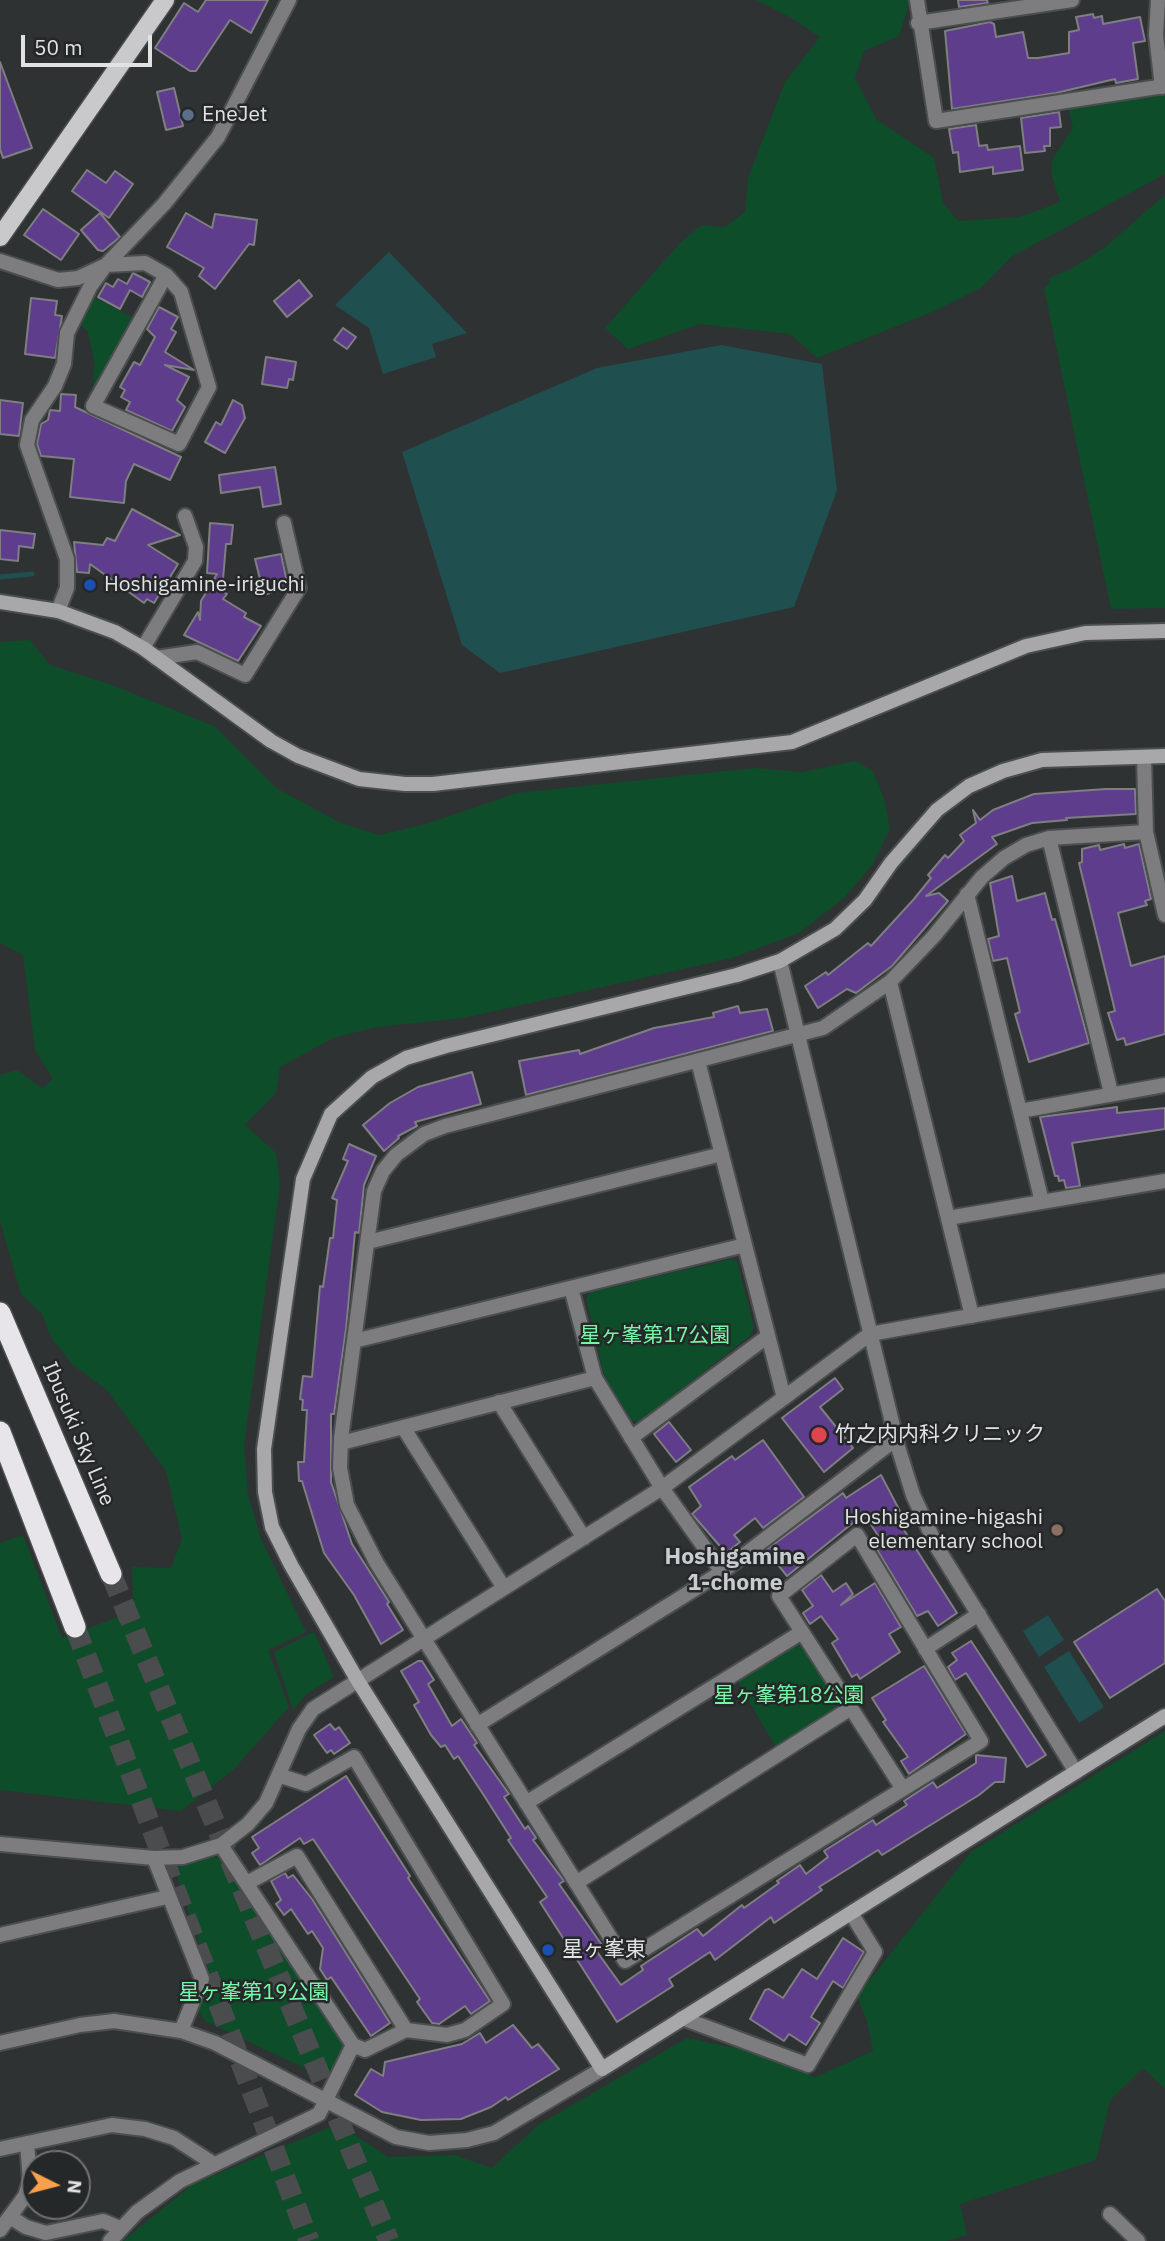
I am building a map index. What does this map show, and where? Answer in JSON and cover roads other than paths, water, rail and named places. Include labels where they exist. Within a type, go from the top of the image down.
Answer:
[{"type":"highway","name":"Ibusuki Sky Line","points":[[0,1313],[111,1574]]},
{"type":"highway","points":[[0,1432],[75,1627]]},
{"type":"main road","points":[[0,237],[165,0]]},
{"type":"street","points":[[58,611],[67,588],[67,559],[27,445],[32,420],[38,406],[55,386],[64,364],[67,333],[90,287],[106,265],[164,204],[218,137],[289,0]]},
{"type":"street","points":[[917,0],[918,23],[936,121],[1164,86],[1156,35],[1158,0]]},
{"type":"street","points":[[918,23],[1072,0]]},
{"type":"street","points":[[0,261],[58,280],[78,278],[106,265],[145,263],[166,275],[181,292],[209,387],[179,444],[93,406],[166,275]]},
{"type":"street","points":[[143,648],[195,561],[196,547],[185,516]]},
{"type":"street","points":[[156,657],[197,652],[245,675],[299,588],[284,523]]},
{"type":"street","points":[[0,601],[58,611],[114,632],[143,648],[271,741],[298,756],[359,779],[433,784],[792,742],[1026,646],[1085,633],[1165,631]]},
{"type":"street","points":[[602,2069],[358,1681],[290,1565],[272,1527],[265,1492],[267,1408],[295,1213],[310,1156],[331,1114],[372,1077],[406,1058],[737,975],[780,961],[835,929],[865,900],[903,848],[937,810],[970,786],[1003,771],[1042,760],[1165,756]]},
{"type":"street","points":[[1144,757],[1146,832],[1165,915]]},
{"type":"street","points":[[903,1789],[779,1596],[856,1535],[981,1741],[625,1961],[376,1562],[347,1504],[340,1468],[341,1443],[374,1191],[383,1171],[396,1155],[424,1134],[467,1119],[799,1036],[846,1015],[890,982],[934,936],[967,894],[1003,859],[1026,845],[1049,838],[1146,832]]},
{"type":"street","points":[[1049,838],[1111,1093]]},
{"type":"street","points":[[967,894],[1042,1202]]},
{"type":"street","points":[[780,961],[896,1439],[913,1495],[927,1527],[1076,1772]]},
{"type":"street","points":[[890,982],[972,1316]]},
{"type":"street","points":[[698,1061],[784,1398]]},
{"type":"street","points":[[1020,1111],[1165,1085]]},
{"type":"street","points":[[368,1242],[722,1154]]},
{"type":"street","points":[[948,1218],[1165,1181]]},
{"type":"street","points":[[354,1341],[745,1245]]},
{"type":"street","points":[[0,1844],[154,1858],[183,1857],[221,1845],[248,1824],[266,1803],[281,1776],[299,1729],[313,1709],[662,1488],[870,1334],[1165,1281]]},
{"type":"street","points":[[571,1288],[594,1378],[662,1488],[722,1572]]},
{"type":"street","points":[[631,1438],[768,1336]]},
{"type":"street","points":[[341,1443],[594,1378]]},
{"type":"street","points":[[499,1402],[584,1538]]},
{"type":"street","points":[[403,1427],[504,1588]]},
{"type":"street","points":[[477,1725],[722,1572],[896,1439]]},
{"type":"street","points":[[925,1649],[979,1614]]},
{"type":"street","points":[[526,1802],[802,1632]]},
{"type":"street","points":[[576,1883],[851,1708]]},
{"type":"street","points":[[0,2043],[80,2025],[114,2021],[181,2031],[215,2043],[324,2102],[396,2137],[429,2143],[467,2140],[494,2133],[602,2069],[1165,1717]]},
{"type":"street","points":[[221,1845],[353,2045],[365,2050],[406,2030],[447,2035],[465,2030],[503,2004],[354,1757],[306,1784],[281,1776]]},
{"type":"street","points":[[247,1883],[297,1856],[406,2030]]},
{"type":"street","points":[[154,1858],[167,1897],[202,1979],[181,2031]]},
{"type":"street","points":[[0,1936],[167,1897]]},
{"type":"street","points":[[682,2018],[808,2065],[876,1952],[851,1913]]},
{"type":"street","points":[[110,2241],[120,2228],[180,2181],[318,2114],[353,2045]]},
{"type":"street","points":[[0,2149],[111,2125],[145,2129],[174,2138],[214,2164]]},
{"type":"street","points":[[0,2230],[25,2196],[30,2181],[27,2143]]},
{"type":"street","points":[[1110,2214],[1138,2241]]},
{"type":"street","points":[[10,2217],[26,2227],[46,2234],[103,2221],[120,2228]]},
{"type":"water","points":[[389,252],[467,333],[432,344],[436,357],[383,374],[369,328],[335,305]]},
{"type":"water","points":[[721,345],[822,364],[837,490],[794,607],[500,673],[462,645],[402,452],[597,368]]},
{"type":"water","points":[[1048,1615],[1064,1640],[1039,1657],[1023,1631]]},
{"type":"water","points":[[1069,1651],[1104,1707],[1079,1723],[1044,1667]]},
{"type":"waterway","points":[[0,577],[32,574]]},
{"type":"tunnel","points":[[111,1574],[389,2241]]},
{"type":"tunnel","points":[[75,1627],[309,2241]]},
{"type":"place","name":"EneJet","points":[[188,115]]},
{"type":"place","name":"Hoshigamine-iriguchi","points":[[90,585]]},
{"type":"place","name":"竹之内内科クリニック","points":[[819,1435]]},
{"type":"place","name":"Hoshigamine-higashi elementary school","points":[[1057,1530]]},
{"type":"place","name":"星ヶ峯東","points":[[548,1950]]},
{"type":"district","name":"Hoshigamine 1-chome","points":[[735,1570]]},
{"type":"park label","name":"星ヶ峯第17公園","points":[[655,1336]]},
{"type":"park label","name":"星ヶ峯第18公園","points":[[789,1696]]},
{"type":"park label","name":"星ヶ峯第19公園","points":[[254,1993]]}]
